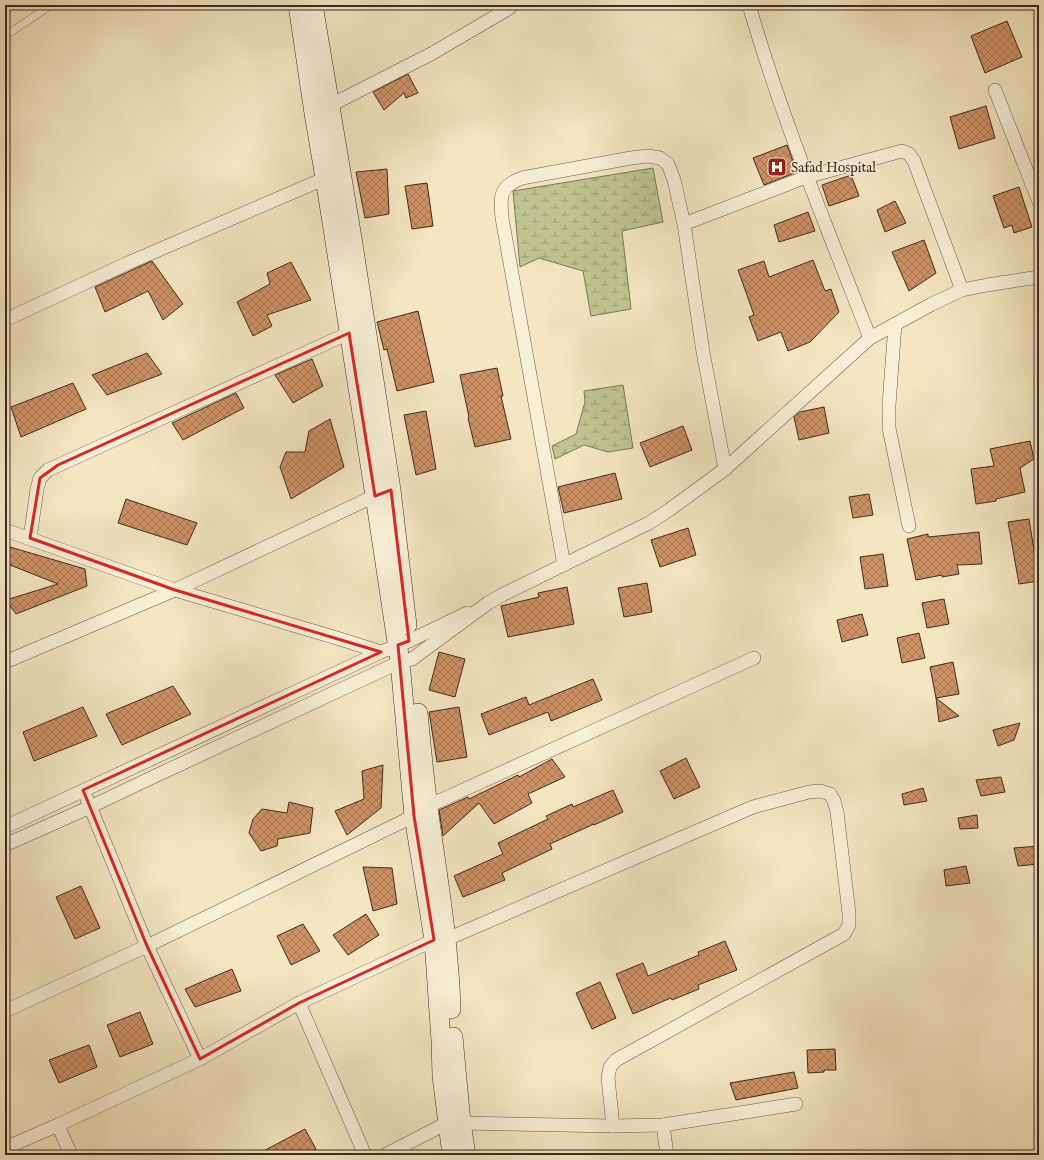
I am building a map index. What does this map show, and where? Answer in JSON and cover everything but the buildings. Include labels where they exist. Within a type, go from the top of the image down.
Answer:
[{"type":"main road","points":[[298,5],[322,110],[333,175],[349,333],[384,493]]},
{"type":"main road","points":[[313,5],[322,110]]},
{"type":"main road","points":[[333,175],[352,238],[384,493],[400,652],[421,811],[440,940],[450,972],[454,1123],[452,1155]]},
{"type":"main road","points":[[454,1123],[466,1155]]},
{"type":"street","points":[[322,110],[431,54],[508,9],[512,5]]},
{"type":"street","points":[[749,5],[765,60],[806,177],[870,338]]},
{"type":"street","points":[[995,90],[1039,202]]},
{"type":"street","points":[[684,224],[806,177],[902,151],[909,154],[914,161],[962,290]]},
{"type":"street","points":[[564,564],[502,218],[501,204],[503,191],[510,182],[522,178],[648,156],[660,158],[668,164],[674,180],[684,224],[703,352],[725,469]]},
{"type":"street","points":[[5,320],[128,263],[333,175]]},
{"type":"street","points":[[5,845],[90,808],[153,777],[400,652],[502,595],[648,523],[669,510],[725,469],[870,338],[895,324],[962,290],[1039,277]]},
{"type":"street","points":[[895,324],[889,405],[889,428],[908,526]]},
{"type":"street","points":[[30,538],[38,484],[40,478],[48,470],[349,333]]},
{"type":"street","points":[[5,662],[175,590],[384,493]]},
{"type":"street","points":[[5,530],[175,590],[340,639],[400,652]]},
{"type":"street","points":[[5,827],[83,790],[400,652],[488,603]]},
{"type":"street","points":[[5,1011],[147,946],[421,811],[754,658]]},
{"type":"street","points":[[83,790],[147,946],[200,1059]]},
{"type":"street","points":[[5,1148],[200,1059],[299,1003],[440,940],[753,808],[809,792],[820,791],[830,794],[837,812],[849,913],[849,924],[844,934],[837,940],[616,1060],[610,1067],[608,1078],[613,1126]]},
{"type":"street","points":[[299,1003],[365,1155]]},
{"type":"street","points":[[385,1155],[454,1123],[613,1126],[663,1125],[796,1104]]},
{"type":"street","points":[[58,1125],[71,1155]]},
{"type":"street","points":[[663,1125],[667,1155]]},
{"type":"lane","points":[[5,36],[52,5]]},
{"type":"highlighted area","points":[[349,333],[375,496],[391,490],[409,641],[398,645],[414,816],[434,940],[299,1003],[200,1059],[147,946],[83,790],[381,652],[175,590],[30,538],[40,478],[58,465]]},
{"type":"green space","points":[[653,168],[663,222],[622,231],[631,309],[591,316],[583,271],[539,258],[520,267],[513,191]]},
{"type":"green space","points":[[623,385],[633,448],[608,452],[584,445],[555,459],[552,446],[576,434],[585,402],[584,391]]},
{"type":"place","name":"Safad Hospital","points":[[777,167]]}]
